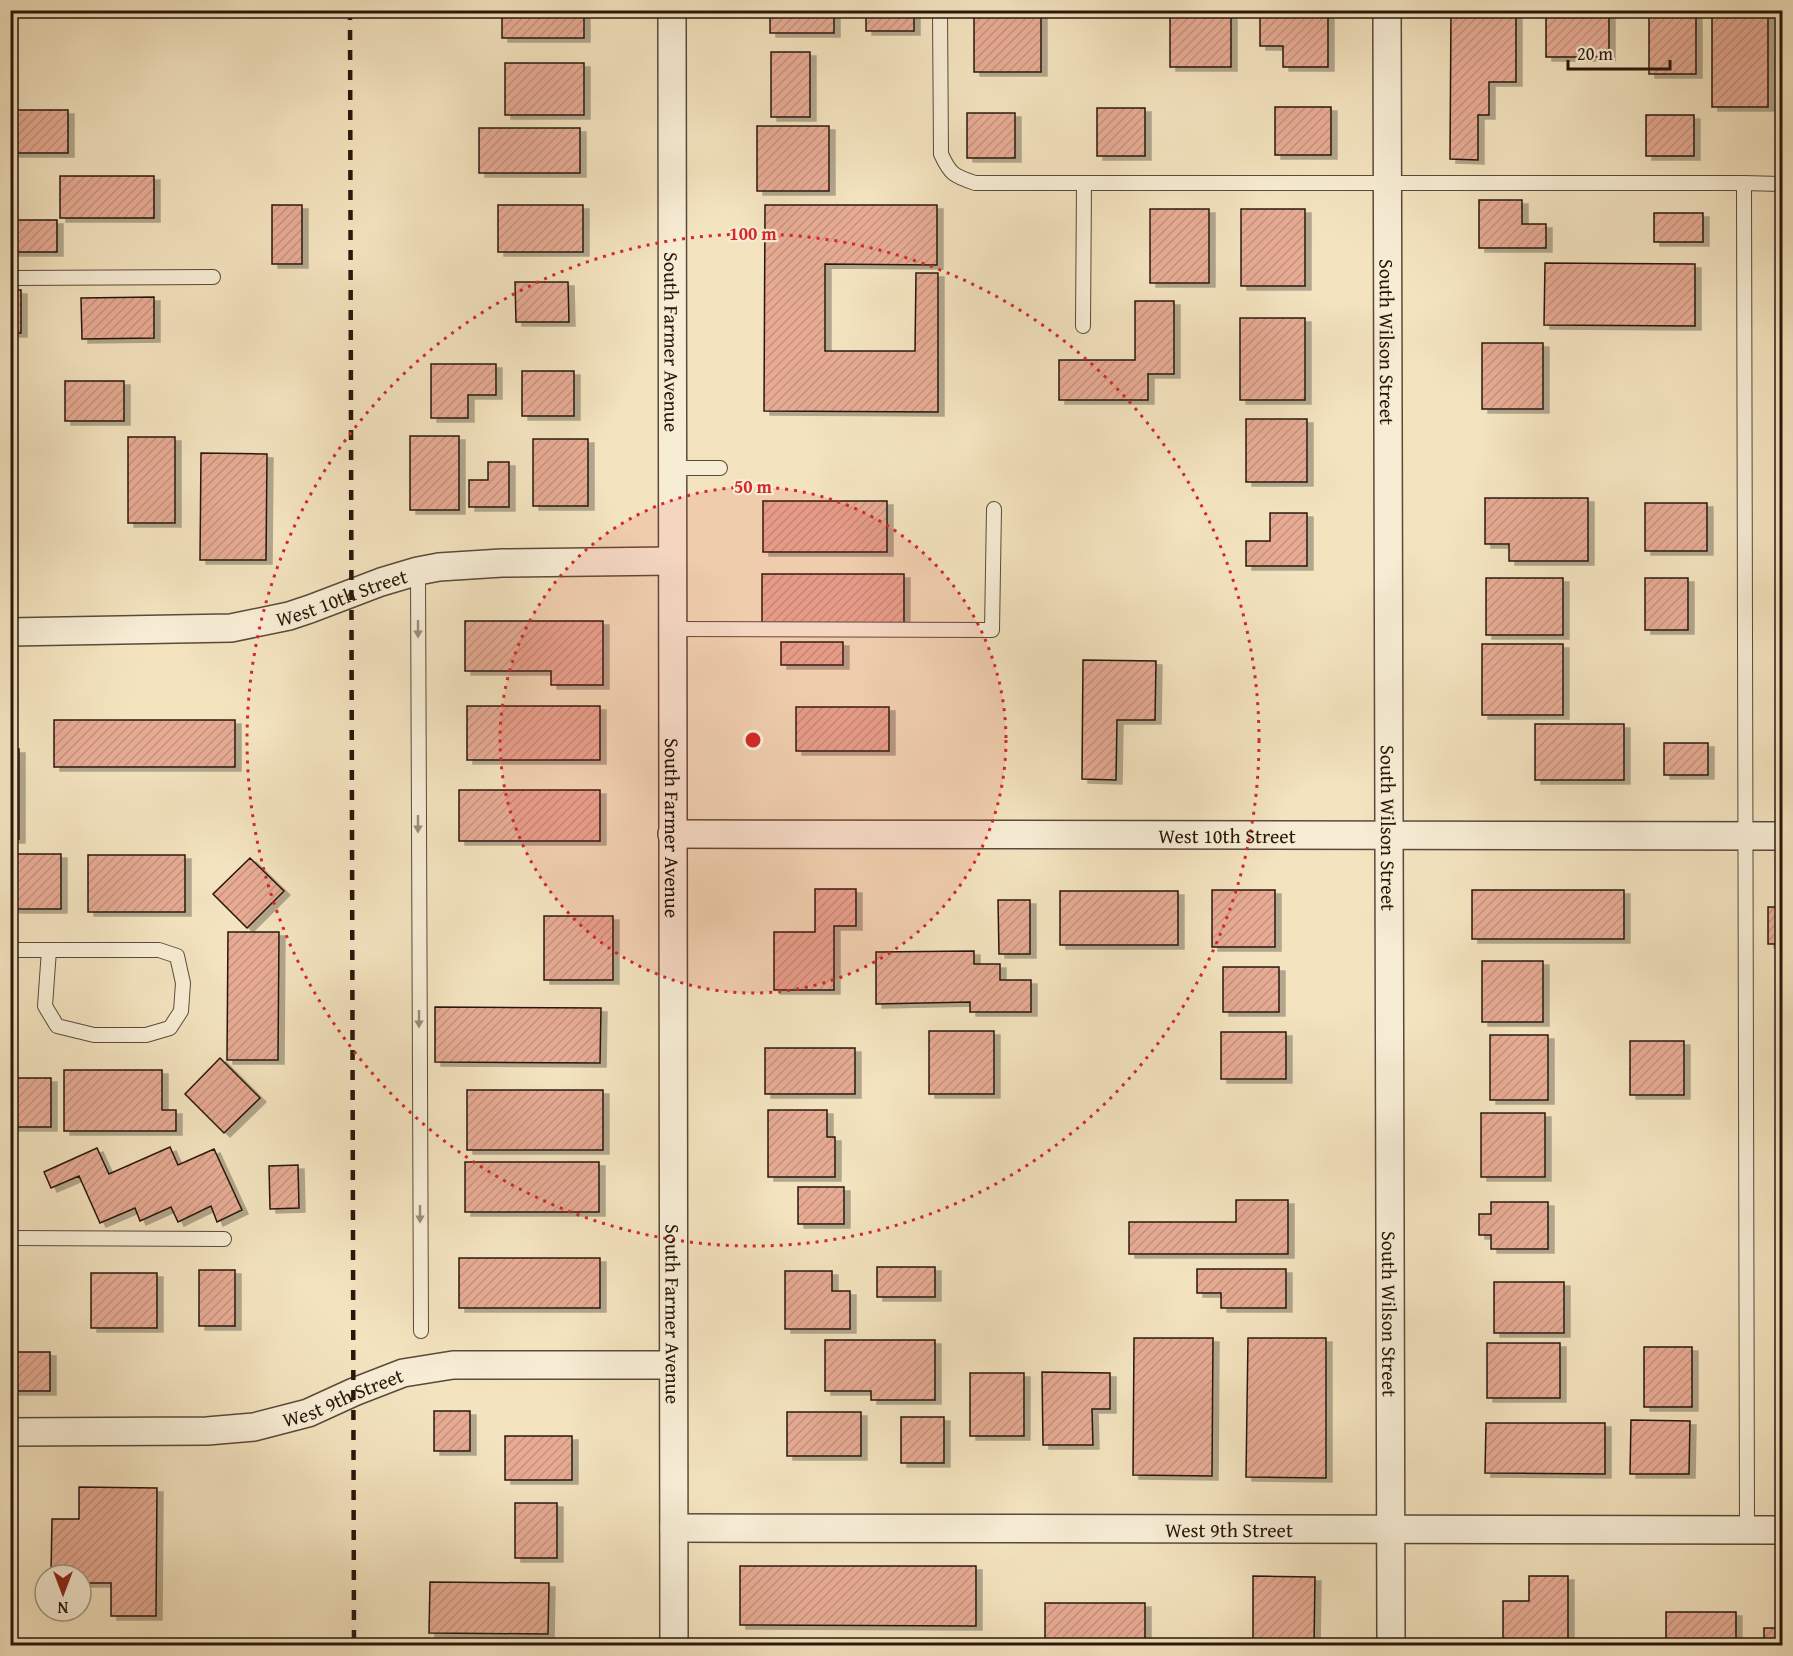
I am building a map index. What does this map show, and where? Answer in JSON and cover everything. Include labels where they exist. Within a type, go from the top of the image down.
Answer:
[{"type":"street","name":"South Farmer Avenue","points":[[672,10],[674,1646]]},
{"type":"street","name":"South Wilson Street","points":[[1387,10],[1391,1646]]},
{"type":"street","name":"West 10th Street","points":[[10,632],[231,628],[289,616],[381,582],[439,567],[502,563],[672,561]]},
{"type":"street","name":"West 10th Street","points":[[672,834],[1782,836]]},
{"type":"street","name":"West 9th Street","points":[[10,1432],[207,1431],[254,1426],[308,1413],[403,1373],[453,1365],[673,1365]]},
{"type":"street","name":"West 9th Street","points":[[674,1528],[1782,1530]]},
{"type":"lane","points":[[940,10],[941,154],[948,169],[959,178],[975,183],[1782,184]]},
{"type":"lane","points":[[1083,326],[1084,183]]},
{"type":"lane","points":[[1744,183],[1747,1530]]},
{"type":"lane","points":[[10,278],[213,277]]},
{"type":"lane","points":[[672,468],[720,468]]},
{"type":"lane","points":[[672,629],[992,630],[994,509]]},
{"type":"lane","points":[[418,571],[420,1331]]},
{"type":"lane","points":[[10,950],[50,950],[159,950],[177,956],[183,983],[181,1011],[170,1028],[146,1035],[94,1035],[57,1026],[45,1006],[50,950]]},
{"type":"lane","points":[[10,1238],[224,1239]]},
{"type":"building","points":[[502,10],[584,10],[584,38],[502,38]]},
{"type":"building","points":[[770,10],[834,10],[834,33],[770,33]]},
{"type":"building","points":[[866,10],[914,10],[914,31],[866,31]]},
{"type":"building","points":[[974,10],[1041,10],[1041,72],[974,72]]},
{"type":"building","points":[[1170,10],[1231,10],[1231,67],[1170,67]]},
{"type":"building","points":[[1260,10],[1328,10],[1328,67],[1283,67],[1283,46],[1260,46]]},
{"type":"building","points":[[1451,10],[1516,10],[1516,82],[1489,82],[1489,115],[1478,115],[1478,160],[1450,159]]},
{"type":"building","points":[[1546,10],[1609,10],[1609,57],[1546,57]]},
{"type":"building","points":[[1649,10],[1696,10],[1696,74],[1649,74]]},
{"type":"building","points":[[1712,10],[1768,10],[1768,107],[1712,107]]},
{"type":"building","points":[[771,52],[810,52],[810,117],[771,117]]},
{"type":"building","points":[[505,63],[584,63],[584,115],[505,115]]},
{"type":"building","points":[[1275,107],[1331,107],[1331,155],[1275,155]]},
{"type":"building","points":[[1097,108],[1145,108],[1145,156],[1097,156]]},
{"type":"building","points":[[13,110],[68,110],[68,153],[13,153]]},
{"type":"building","points":[[967,113],[1015,113],[1015,158],[967,158]]},
{"type":"building","points":[[1646,115],[1694,115],[1694,156],[1646,156]]},
{"type":"building","points":[[757,126],[829,126],[829,191],[757,191]]},
{"type":"building","points":[[479,128],[580,128],[580,173],[479,173]]},
{"type":"building","points":[[60,176],[154,176],[154,218],[60,218]]},
{"type":"building","points":[[1479,200],[1522,200],[1522,224],[1546,224],[1546,248],[1479,248]]},
{"type":"building","points":[[272,205],[302,205],[302,264],[272,264]]},
{"type":"building","points":[[498,205],[583,205],[583,252],[498,252]]},
{"type":"building","points":[[765,205],[937,205],[937,265],[825,264],[825,351],[915,351],[916,273],[938,273],[938,412],[764,411]]},
{"type":"building","points":[[1150,209],[1209,209],[1209,283],[1150,283]]},
{"type":"building","points":[[1241,209],[1305,209],[1305,286],[1241,286]]},
{"type":"building","points":[[1654,213],[1703,213],[1703,242],[1654,242]]},
{"type":"building","points":[[10,220],[57,220],[57,252],[10,252]]},
{"type":"building","points":[[1545,263],[1695,264],[1695,326],[1544,325]]},
{"type":"building","points":[[515,282],[568,282],[569,322],[516,322]]},
{"type":"building","points":[[10,290],[21,290],[21,333],[10,333]]},
{"type":"building","points":[[154,297],[154,338],[82,339],[81,298]]},
{"type":"building","points":[[1135,301],[1174,301],[1174,374],[1148,374],[1148,400],[1059,400],[1059,360],[1135,360]]},
{"type":"building","points":[[1240,318],[1305,318],[1305,400],[1240,400]]},
{"type":"building","points":[[1482,343],[1543,343],[1543,409],[1482,409]]},
{"type":"building","points":[[431,364],[496,364],[496,395],[468,395],[468,418],[431,418]]},
{"type":"building","points":[[522,371],[574,371],[574,416],[522,416]]},
{"type":"building","points":[[65,381],[124,381],[124,421],[65,421]]},
{"type":"building","points":[[1246,419],[1307,419],[1307,482],[1246,482]]},
{"type":"building","points":[[410,436],[459,436],[459,510],[410,510]]},
{"type":"building","points":[[128,437],[175,437],[175,523],[128,523]]},
{"type":"building","points":[[533,439],[588,439],[588,506],[533,506]]},
{"type":"building","points":[[201,453],[267,454],[266,560],[200,560]]},
{"type":"building","points":[[488,462],[509,462],[509,507],[469,507],[469,480],[488,480]]},
{"type":"building","points":[[1485,498],[1588,498],[1588,561],[1509,561],[1509,544],[1485,544]]},
{"type":"building","points":[[763,501],[887,501],[887,552],[763,552]]},
{"type":"building","points":[[1645,503],[1707,503],[1707,551],[1645,551]]},
{"type":"building","points":[[1270,513],[1307,513],[1307,566],[1246,566],[1246,541],[1270,541]]},
{"type":"building","points":[[762,574],[904,574],[904,626],[762,626]]},
{"type":"building","points":[[1486,578],[1563,578],[1563,635],[1486,635]]},
{"type":"building","points":[[1645,578],[1688,578],[1688,630],[1645,630]]},
{"type":"building","points":[[465,621],[603,621],[603,685],[551,685],[551,671],[465,671]]},
{"type":"building","points":[[781,642],[843,642],[843,665],[781,665]]},
{"type":"building","points":[[1482,644],[1563,644],[1563,715],[1482,715]]},
{"type":"building","points":[[1083,660],[1156,661],[1155,720],[1117,720],[1116,780],[1082,779]]},
{"type":"building","points":[[467,706],[600,706],[600,760],[467,760]]},
{"type":"building","points":[[796,707],[889,707],[889,751],[796,751]]},
{"type":"building","points":[[54,720],[235,720],[235,767],[54,767]]},
{"type":"building","points":[[1535,724],[1624,724],[1624,780],[1535,780]]},
{"type":"building","points":[[1664,743],[1708,743],[1708,775],[1664,775]]},
{"type":"building","points":[[10,749],[19,749],[19,839],[10,839]]},
{"type":"building","points":[[459,790],[600,790],[600,841],[459,841]]},
{"type":"building","points":[[10,854],[61,854],[61,909],[10,909]]},
{"type":"building","points":[[88,855],[185,855],[185,912],[88,912]]},
{"type":"building","points":[[250,858],[284,891],[247,928],[213,894]]},
{"type":"building","points":[[815,889],[856,889],[856,926],[834,926],[834,990],[774,990],[774,932],[815,932]]},
{"type":"building","points":[[1212,890],[1275,890],[1275,947],[1212,947]]},
{"type":"building","points":[[1472,890],[1624,890],[1624,939],[1472,939]]},
{"type":"building","points":[[1060,891],[1178,891],[1178,945],[1060,945]]},
{"type":"building","points":[[998,900],[1030,900],[1030,954],[999,954]]},
{"type":"building","points":[[1768,907],[1782,907],[1782,944],[1768,944]]},
{"type":"building","points":[[544,916],[613,916],[613,980],[544,980]]},
{"type":"building","points":[[228,932],[279,932],[278,1060],[227,1060]]},
{"type":"building","points":[[974,951],[974,964],[1000,964],[1000,980],[1031,980],[1031,1012],[970,1012],[970,1002],[876,1004],[876,952]]},
{"type":"building","points":[[1482,961],[1543,961],[1543,1022],[1482,1022]]},
{"type":"building","points":[[1223,967],[1279,967],[1279,1012],[1223,1012]]},
{"type":"building","points":[[435,1007],[601,1008],[600,1063],[435,1062]]},
{"type":"building","points":[[929,1031],[994,1031],[994,1094],[929,1094]]},
{"type":"building","points":[[1221,1032],[1286,1032],[1286,1079],[1221,1079]]},
{"type":"building","points":[[1490,1035],[1548,1035],[1548,1100],[1490,1100]]},
{"type":"building","points":[[1630,1041],[1684,1041],[1684,1095],[1630,1095]]},
{"type":"building","points":[[765,1048],[855,1048],[855,1094],[765,1094]]},
{"type":"building","points":[[220,1058],[260,1098],[224,1133],[185,1094]]},
{"type":"building","points":[[64,1070],[162,1070],[162,1110],[176,1110],[176,1131],[64,1131]]},
{"type":"building","points":[[10,1078],[51,1078],[51,1127],[10,1127]]},
{"type":"building","points":[[467,1090],[603,1090],[603,1150],[467,1150]]},
{"type":"building","points":[[768,1110],[827,1110],[827,1137],[835,1137],[835,1177],[768,1177]]},
{"type":"building","points":[[1481,1113],[1545,1113],[1545,1177],[1481,1177]]},
{"type":"building","points":[[170,1147],[178,1165],[214,1149],[242,1210],[217,1222],[211,1206],[178,1222],[171,1207],[140,1221],[135,1208],[100,1223],[79,1176],[51,1188],[44,1172],[97,1148],[109,1174]]},
{"type":"building","points":[[465,1162],[599,1162],[599,1212],[465,1212]]},
{"type":"building","points":[[298,1165],[299,1208],[270,1209],[269,1166]]},
{"type":"building","points":[[798,1187],[844,1187],[844,1224],[798,1224]]},
{"type":"building","points":[[1236,1200],[1288,1200],[1288,1254],[1129,1254],[1129,1222],[1236,1222]]},
{"type":"building","points":[[1491,1202],[1548,1202],[1548,1249],[1491,1249],[1491,1235],[1479,1235],[1479,1214],[1491,1214]]},
{"type":"building","points":[[459,1258],[600,1258],[600,1308],[459,1308]]},
{"type":"building","points":[[877,1267],[935,1267],[935,1297],[877,1297]]},
{"type":"building","points":[[1197,1269],[1286,1269],[1286,1308],[1221,1308],[1221,1293],[1197,1293]]},
{"type":"building","points":[[199,1270],[235,1270],[235,1326],[199,1326]]},
{"type":"building","points":[[785,1271],[832,1271],[832,1291],[850,1291],[850,1329],[785,1329]]},
{"type":"building","points":[[91,1273],[157,1273],[157,1328],[91,1328]]},
{"type":"building","points":[[1494,1282],[1564,1282],[1564,1333],[1494,1333]]},
{"type":"building","points":[[1134,1338],[1213,1338],[1212,1476],[1133,1475]]},
{"type":"building","points":[[1248,1338],[1326,1338],[1326,1478],[1246,1477]]},
{"type":"building","points":[[825,1340],[935,1340],[935,1400],[871,1400],[871,1391],[825,1391]]},
{"type":"building","points":[[1487,1343],[1560,1343],[1560,1398],[1487,1398]]},
{"type":"building","points":[[1644,1347],[1692,1347],[1692,1407],[1644,1407]]},
{"type":"building","points":[[10,1352],[50,1352],[50,1391],[10,1391]]},
{"type":"building","points":[[1042,1372],[1110,1373],[1110,1409],[1092,1409],[1093,1445],[1043,1445]]},
{"type":"building","points":[[970,1373],[1024,1373],[1024,1436],[970,1436]]},
{"type":"building","points":[[434,1411],[470,1411],[470,1451],[434,1451]]},
{"type":"building","points":[[787,1412],[861,1412],[861,1456],[787,1456]]},
{"type":"building","points":[[901,1417],[944,1417],[944,1463],[901,1463]]},
{"type":"building","points":[[1631,1420],[1690,1421],[1689,1474],[1630,1474]]},
{"type":"building","points":[[1486,1423],[1605,1423],[1605,1474],[1485,1473]]},
{"type":"building","points":[[505,1436],[572,1436],[572,1480],[505,1480]]},
{"type":"building","points":[[79,1487],[157,1488],[156,1616],[111,1616],[111,1583],[93,1583],[93,1563],[51,1563],[52,1519],[79,1519]]},
{"type":"building","points":[[515,1503],[557,1503],[557,1558],[515,1558]]},
{"type":"building","points":[[740,1566],[976,1566],[976,1626],[740,1625]]},
{"type":"building","points":[[1253,1576],[1315,1577],[1314,1646],[1253,1646]]},
{"type":"building","points":[[1529,1576],[1568,1576],[1568,1646],[1503,1646],[1503,1601],[1529,1601]]},
{"type":"building","points":[[430,1582],[549,1583],[548,1634],[429,1633]]},
{"type":"building","points":[[1045,1603],[1145,1603],[1145,1646],[1045,1646]]},
{"type":"building","points":[[1666,1612],[1736,1612],[1736,1646],[1666,1646]]},
{"type":"building","points":[[1764,1628],[1782,1628],[1782,1646],[1764,1646]]},
{"type":"railway","points":[[350,10],[354,1646]]}]
